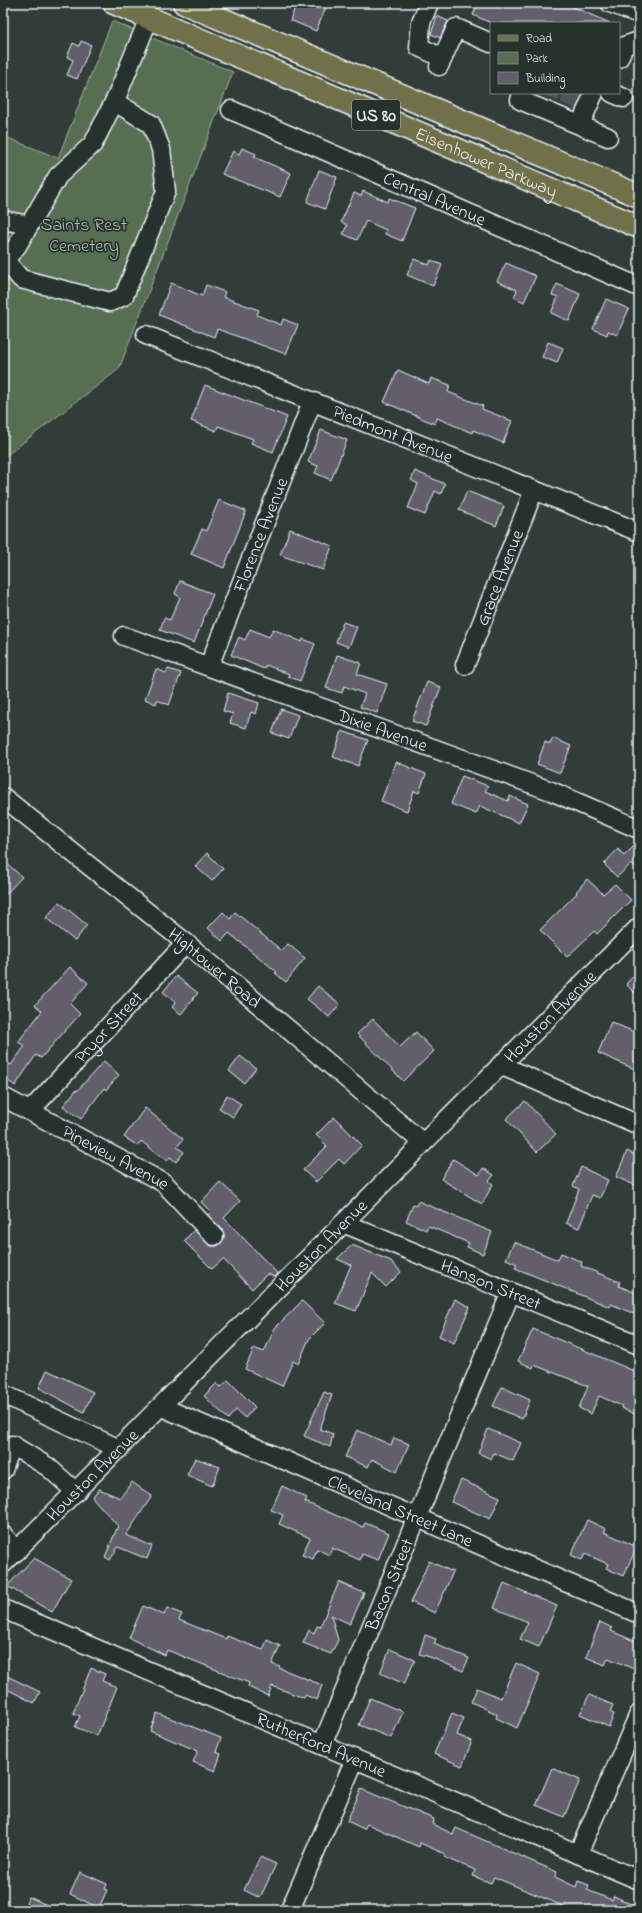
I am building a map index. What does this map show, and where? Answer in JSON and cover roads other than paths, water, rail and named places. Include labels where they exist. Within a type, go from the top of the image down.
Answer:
[{"type":"main road","name":"Eisenhower Parkway","points":[[114,3],[639,227]]},
{"type":"main road","name":"Eisenhower Parkway","points":[[184,3],[639,196]]},
{"type":"street","points":[[429,3],[421,23],[419,47],[441,62],[456,28],[490,43]]},
{"type":"street","points":[[610,3],[639,14]]},
{"type":"street","points":[[115,102],[151,124],[161,149],[166,191],[124,296],[110,302],[21,279],[4,261],[17,246],[58,176],[93,144],[115,102],[149,18]]},
{"type":"street","points":[[620,56],[624,46],[639,41]]},
{"type":"street","points":[[523,94],[520,100],[547,104],[565,112],[580,125],[608,137]]},
{"type":"street","points":[[580,125],[594,94]]},
{"type":"street","name":"Central Avenue","points":[[231,110],[639,287]]},
{"type":"street","points":[[3,220],[29,225]]},
{"type":"street","name":"Piedmont Avenue","points":[[146,335],[639,532]]},
{"type":"street","name":"Florence Avenue","points":[[209,666],[312,402]]},
{"type":"street","name":"Grace Avenue","points":[[466,665],[534,490]]},
{"type":"street","name":"Dixie Avenue","points":[[124,636],[550,790],[639,829]]},
{"type":"street","name":"Hightower Road","points":[[3,797],[186,943],[423,1144]]},
{"type":"street","name":"Houston Avenue","points":[[3,1564],[162,1407],[500,1065],[637,931]]},
{"type":"street","name":"Pryor Street","points":[[30,1111],[186,943]]},
{"type":"street","points":[[500,1065],[639,1125]]},
{"type":"street","name":"Pineview Avenue","points":[[3,1097],[164,1183],[214,1236]]},
{"type":"street","name":"Hanson Street","points":[[343,1223],[639,1345]]},
{"type":"street","name":"Bacon Street","points":[[322,1745],[511,1292]]},
{"type":"street","points":[[3,1394],[119,1449]]},
{"type":"street","name":"Cleveland Street Lane","points":[[162,1407],[639,1614]]},
{"type":"street","points":[[3,1470],[8,1443],[48,1467],[76,1492]]},
{"type":"street","points":[[3,1536],[17,1551]]},
{"type":"street","name":"Rutherford Avenue","points":[[3,1609],[639,1880]]},
{"type":"street","points":[[578,1854],[639,1714]]},
{"type":"street","points":[[290,1910],[355,1759]]},
{"type":"tunnel","points":[[550,98],[552,94]]},
{"type":"tunnel","points":[[568,106],[574,94]]},
{"type":"park label","name":"Saints Rest Cemetery","points":[[84,234]]}]
